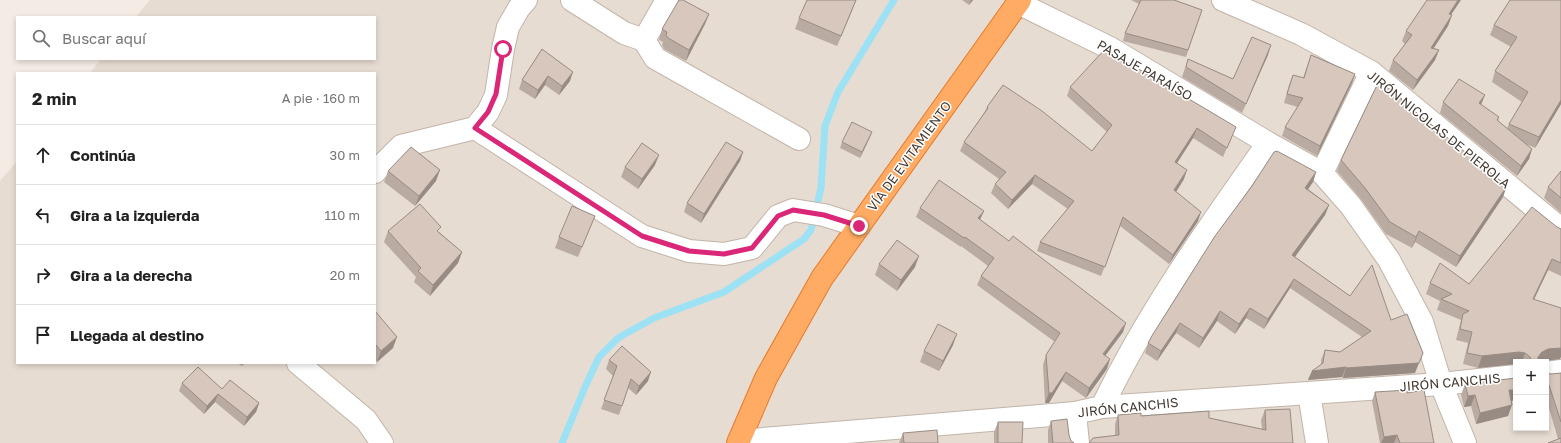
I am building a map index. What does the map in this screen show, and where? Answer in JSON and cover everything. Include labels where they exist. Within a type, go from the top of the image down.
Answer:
[{"type":"highway","name":"VÍA DE EVITAMIENTO","points":[[739,442],[766,378],[822,278],[1019,2]]},
{"type":"street","points":[[376,171],[401,146],[475,128],[488,112],[496,94],[508,27],[519,8],[526,0]]},
{"type":"street","points":[[572,0],[624,33],[644,40],[655,58],[799,139]]},
{"type":"street","points":[[644,40],[666,0]]},
{"type":"street","name":"JIRÓN NICOLAS DE PIEROLA","points":[[1223,0],[1301,34],[1371,72],[1561,229]]},
{"type":"street","name":"PASAJE PARAÍSO","points":[[1019,2],[1110,48],[1322,173],[1351,206],[1389,260],[1422,322],[1441,384],[1465,443]]},
{"type":"street","points":[[1322,173],[1371,72]]},
{"type":"street","points":[[475,128],[642,236],[689,251],[724,254],[752,248],[778,216],[793,210],[816,213],[859,226]]},
{"type":"street","points":[[1102,407],[1119,372],[1191,252],[1268,142]]},
{"type":"street","points":[[299,364],[366,420],[382,443]]},
{"type":"street","points":[[1549,373],[1561,371]]},
{"type":"street","name":"JIRÓN CANCHIS","points":[[739,442],[1075,413],[1102,407],[1441,384],[1513,376]]},
{"type":"street","points":[[1309,393],[1317,443]]},
{"type":"street","points":[[1075,413],[1078,443]]},
{"type":"shaded area","points":[[150,0],[1561,0],[1561,443],[0,443],[0,181],[16,162],[16,364],[376,364],[376,72],[91,72],[100,60],[376,60],[376,16],[137,16]]},
{"type":"building","points":[[679,0],[683,0],[709,14],[689,50],[668,38],[666,35],[667,32],[662,29]]},
{"type":"building","points":[[807,0],[856,0],[841,36],[799,18]]},
{"type":"building","points":[[1141,0],[1174,0],[1202,10],[1188,50],[1125,33]]},
{"type":"building","points":[[1427,0],[1458,0],[1449,14],[1452,15],[1431,48],[1439,50],[1417,80],[1393,60],[1412,35],[1406,31]]},
{"type":"building","points":[[1510,0],[1561,0],[1561,100],[1539,137],[1509,124],[1528,92],[1495,71],[1517,37],[1494,25]]},
{"type":"building","points":[[1252,37],[1271,45],[1246,104],[1186,67],[1188,59],[1233,79]]},
{"type":"building","points":[[542,49],[573,72],[562,86],[548,76],[538,90],[522,80]]},
{"type":"building","points":[[1105,49],[1236,127],[1227,148],[1197,128],[1175,162],[1187,170],[1174,190],[1201,212],[1173,255],[1123,217],[1105,267],[1040,242],[1074,201],[1035,175],[1012,200],[995,184],[1006,172],[964,142],[1003,85],[1042,111],[1092,151],[1112,125],[1070,87]]},
{"type":"building","points":[[1311,55],[1355,74],[1320,146],[1285,127],[1303,98],[1287,94],[1293,75],[1304,78]]},
{"type":"building","points":[[1459,79],[1485,95],[1479,103],[1499,117],[1497,120],[1532,149],[1521,166],[1443,102]]},
{"type":"building","points":[[1379,81],[1507,186],[1460,256],[1419,231],[1416,237],[1390,222],[1365,188],[1341,160]]},
{"type":"building","points":[[852,122],[872,132],[862,152],[842,142]]},
{"type":"building","points":[[726,142],[743,152],[704,214],[687,203]]},
{"type":"building","points":[[642,143],[659,155],[642,179],[625,167]]},
{"type":"building","points":[[411,147],[440,170],[419,196],[388,171]]},
{"type":"building","points":[[1277,151],[1316,172],[1305,188],[1329,205],[1292,255],[1350,296],[1372,265],[1391,320],[1407,314],[1423,353],[1419,363],[1346,367],[1312,371],[1323,363],[1325,350],[1340,352],[1371,331],[1294,279],[1268,319],[1250,308],[1239,324],[1220,311],[1203,338],[1180,323],[1161,351],[1148,343],[1215,236],[1252,186],[1274,152]]},
{"type":"building","points":[[1561,171],[1561,198],[1548,187]]},
{"type":"building","points":[[939,180],[984,211],[978,218],[1009,241],[1013,236],[1126,323],[1103,354],[1110,359],[1089,388],[1066,372],[1052,393],[1049,393],[1046,355],[1060,333],[981,276],[994,258],[920,208]]},
{"type":"building","points":[[420,204],[441,227],[437,231],[462,252],[433,285],[418,271],[421,268],[388,231]]},
{"type":"building","points":[[572,206],[595,216],[582,247],[559,237]]},
{"type":"building","points":[[1532,207],[1561,229],[1561,263],[1552,259],[1533,299],[1561,308],[1561,348],[1548,349],[1542,352],[1538,359],[1531,359],[1525,353],[1519,352],[1482,356],[1467,353],[1472,332],[1460,329],[1463,314],[1469,311],[1441,299],[1452,294],[1430,283],[1440,263],[1469,284]]},
{"type":"building","points":[[897,240],[919,256],[901,280],[879,264]]},
{"type":"building","points":[[376,312],[397,337],[381,351],[376,345]]},
{"type":"building","points":[[938,324],[957,334],[943,361],[924,351]]},
{"type":"building","points":[[622,346],[651,372],[639,386],[631,379],[622,406],[604,400],[617,366],[609,360]]},
{"type":"building","points":[[198,367],[222,389],[230,380],[259,403],[247,417],[218,394],[207,406],[182,383]]},
{"type":"building","points":[[1561,373],[1561,422],[1549,385],[1549,374]]},
{"type":"building","points":[[1513,378],[1513,390],[1509,390],[1512,405],[1480,413],[1475,395],[1468,396],[1465,384]]},
{"type":"building","points":[[1408,390],[1407,393],[1424,390],[1434,443],[1400,443],[1397,435],[1384,437],[1375,392]]},
{"type":"building","points":[[1290,409],[1293,443],[1089,443],[1093,438],[1119,435],[1118,415],[1141,413],[1141,416],[1209,411],[1209,418],[1266,430],[1265,410]]},
{"type":"building","points":[[1067,419],[1069,435],[1071,441],[1074,443],[1053,443],[1051,421]]},
{"type":"building","points":[[998,422],[1023,422],[1022,443],[998,443]]},
{"type":"building","points":[[937,430],[938,443],[904,443],[903,433]]},
{"type":"building","points":[[1561,438],[1561,443],[1548,443]]},
{"type":"waterway","points":[[562,443],[599,357],[618,338],[654,318],[724,292],[804,239],[811,230],[821,188],[825,126],[838,92],[894,0]]},
{"type":"route","points":[[503,49],[496,94],[488,112],[475,128],[642,236],[689,251],[724,254],[752,248],[778,216],[793,210],[807,211],[824,215],[859,226]]}]
